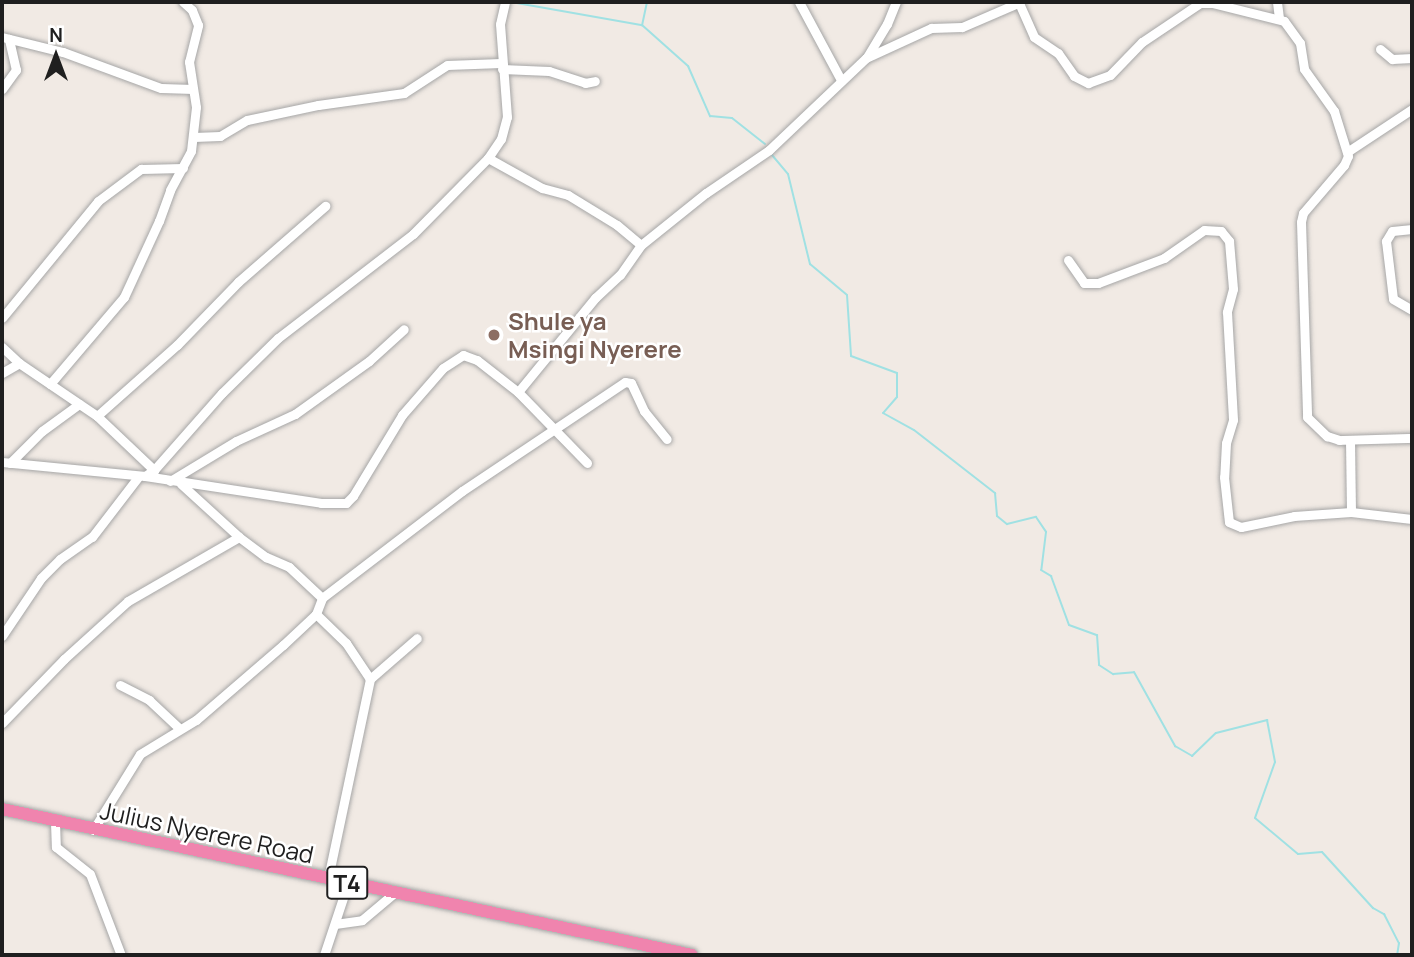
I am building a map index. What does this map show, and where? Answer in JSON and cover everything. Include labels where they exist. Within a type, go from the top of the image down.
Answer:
[{"type":"highway","name":"Julius Nyerere Road","points":[[2,809],[393,894],[692,955]]},
{"type":"street","points":[[50,384],[124,297],[159,221],[170,190],[183,168],[194,137],[196,107],[190,56],[198,25],[192,10],[183,2]]},
{"type":"street","points":[[2,636],[41,578],[60,559],[92,537],[146,474],[222,393],[278,338],[413,234],[488,158],[502,139],[507,117],[500,24],[505,2]]},
{"type":"street","points":[[799,2],[841,80]]},
{"type":"street","points":[[866,58],[887,24],[895,2]]},
{"type":"street","points":[[517,392],[594,298],[620,275],[641,245],[706,193],[769,150],[866,58],[931,28],[962,27],[1020,2],[1034,37],[1058,53],[1074,76],[1087,83],[1110,75],[1142,42],[1189,8],[1206,2],[1279,18]]},
{"type":"street","points":[[1228,7],[1239,2]]},
{"type":"street","points":[[1277,2],[1279,18],[1300,43],[1304,69],[1334,111],[1347,152],[1344,165],[1303,213],[1299,234],[1307,417],[1327,436],[1350,440],[1412,438]]},
{"type":"street","points":[[5,38],[63,52],[161,88],[193,89]]},
{"type":"street","points":[[2,89],[16,70],[5,38]]},
{"type":"street","points":[[1380,49],[1392,59],[1412,58]]},
{"type":"street","points":[[194,137],[220,136],[247,120],[318,105],[404,93],[447,65],[502,66],[548,71],[585,83],[595,80]]},
{"type":"street","points":[[1347,152],[1412,109]]},
{"type":"street","points":[[488,158],[542,188],[568,195],[617,225],[641,245]]},
{"type":"street","points":[[2,318],[86,215],[108,193],[141,169],[183,168]]},
{"type":"street","points":[[97,416],[177,345],[238,282],[325,206]]},
{"type":"street","points":[[1068,260],[1087,285],[1164,258],[1204,230],[1217,229],[1226,236],[1233,289],[1227,312],[1233,420],[1226,443],[1224,477],[1229,522],[1241,527],[1294,516],[1351,512],[1412,519]]},
{"type":"street","points":[[1412,229],[1392,231],[1386,241],[1393,299],[1412,310]]},
{"type":"street","points":[[170,481],[236,441],[295,415],[369,361],[404,329]]},
{"type":"street","points":[[2,347],[19,363],[97,416],[146,474]]},
{"type":"street","points":[[6,463],[146,474],[181,484],[337,505],[346,503],[353,496],[402,415],[443,368],[463,355],[477,360],[517,392],[587,463]]},
{"type":"street","points":[[2,373],[19,363]]},
{"type":"street","points":[[93,830],[141,754],[196,720],[316,614],[322,598],[462,491],[552,429],[628,382],[644,411],[667,439]]},
{"type":"street","points":[[6,463],[79,404]]},
{"type":"street","points":[[1350,440],[1351,512]]},
{"type":"street","points":[[181,484],[239,537],[266,557],[289,567],[322,598]]},
{"type":"street","points":[[2,723],[64,659],[128,601],[239,537]]},
{"type":"street","points":[[316,614],[346,643],[370,679]]},
{"type":"street","points":[[328,879],[370,679],[417,638]]},
{"type":"street","points":[[120,685],[149,700],[180,729]]},
{"type":"street","points":[[55,822],[56,847],[81,866],[93,881],[121,955]]},
{"type":"street","points":[[324,955],[348,883]]},
{"type":"street","points":[[335,924],[362,920],[393,894]]},
{"type":"waterway","points":[[511,2],[641,25]]},
{"type":"waterway","points":[[647,2],[642,25],[688,66],[710,116],[732,118],[765,144]]},
{"type":"waterway","points":[[772,155],[788,174],[810,264],[847,295],[851,356],[897,373],[897,397],[883,413],[914,430],[995,493],[997,516],[1007,524],[1036,517],[1046,532],[1041,570],[1051,576],[1069,625],[1097,635],[1099,665],[1113,674],[1134,672],[1175,746],[1192,756],[1216,733],[1267,720],[1275,762],[1255,818],[1298,854],[1322,852],[1373,908],[1384,914],[1399,943],[1397,955]]},
{"type":"place","name":"Shule ya Msingi Nyerere","points":[[494,335]]}]
